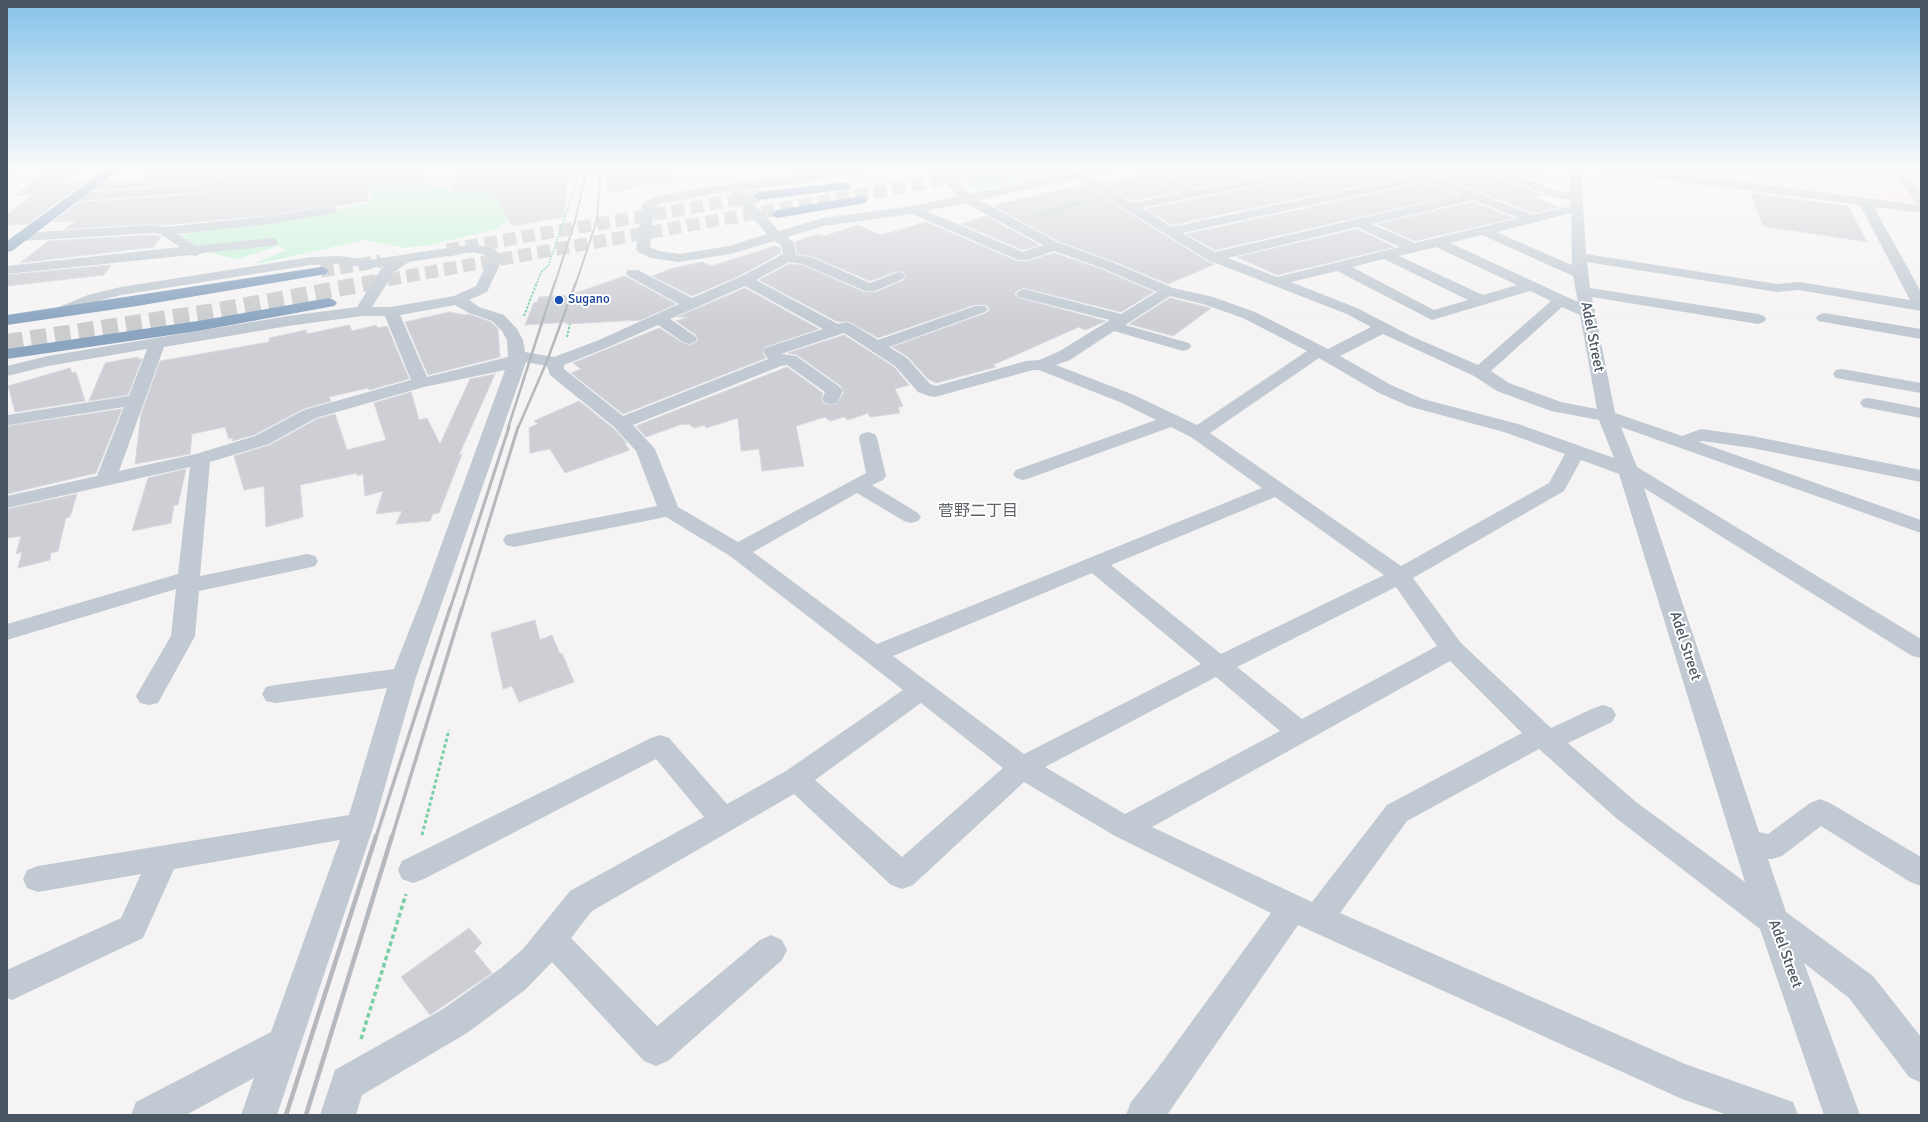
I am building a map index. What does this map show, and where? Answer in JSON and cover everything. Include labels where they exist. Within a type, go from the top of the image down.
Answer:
[{"type":"highway","points":[[7,248],[47,219]]},
{"type":"highway","points":[[7,320],[323,275],[211,298]]},
{"type":"highway","points":[[7,354],[46,355],[328,299],[206,317]]},
{"type":"street","points":[[159,230],[171,219]]},
{"type":"street","points":[[22,237],[159,230],[275,219]]},
{"type":"street","points":[[646,219],[643,249],[656,254],[679,258],[730,250],[823,222],[843,219]]},
{"type":"street","points":[[458,300],[474,310],[498,318],[509,329],[516,349],[524,357],[555,362],[605,343],[659,319],[745,280],[787,258],[790,254],[787,243],[776,236],[761,219]]},
{"type":"street","points":[[935,219],[1023,257],[1054,246]]},
{"type":"street","points":[[1005,219],[1054,246],[1107,265],[1168,291],[1208,300],[1249,315],[1323,353],[1385,389],[1417,403],[1511,428],[1576,450],[1628,470],[1921,650]]},
{"type":"street","points":[[1152,219],[1213,257],[1352,311],[1405,339],[1480,372],[1503,387],[1557,407],[1607,416],[1682,441],[1921,527]]},
{"type":"street","points":[[1171,231],[1225,219]]},
{"type":"street","points":[[1213,257],[1375,219]]},
{"type":"street","points":[[1277,281],[1531,219]]},
{"type":"street","name":"Adel Street","points":[[1578,219],[1580,274],[1586,312],[1607,416],[1628,470],[1772,920],[1842,1115]]},
{"type":"street","points":[[1580,257],[1778,288],[1799,286],[1921,305],[1907,268],[1876,219]]},
{"type":"street","points":[[1359,223],[1414,248]]},
{"type":"street","points":[[159,230],[191,251],[236,266],[235,274]]},
{"type":"street","points":[[1484,231],[1580,274]]},
{"type":"street","points":[[7,270],[272,242]]},
{"type":"street","points":[[1437,242],[1586,312]]},
{"type":"street","points":[[7,371],[46,355],[157,344],[362,311],[391,312],[458,300],[482,289],[496,258],[490,252],[473,248],[403,260],[368,264],[322,259],[121,291],[93,298],[59,312]]},
{"type":"street","points":[[1386,255],[1481,300]]},
{"type":"street","points":[[787,258],[806,260],[870,288],[898,276]]},
{"type":"street","points":[[362,311],[388,270],[403,260]]},
{"type":"street","points":[[1339,266],[1432,315],[1531,286]]},
{"type":"street","points":[[633,273],[691,304]]},
{"type":"street","points":[[745,280],[876,346],[901,362],[924,388],[935,392],[1032,365],[1041,365],[1064,356],[1168,291]]},
{"type":"street","points":[[1583,291],[1758,319]]},
{"type":"street","points":[[1024,294],[1118,322],[1183,346]]},
{"type":"street","points":[[1480,372],[1561,300]]},
{"type":"street","points":[[876,346],[980,309]]},
{"type":"street","points":[[391,312],[421,382]]},
{"type":"street","points":[[1824,318],[1921,334]]},
{"type":"street","points":[[659,319],[690,339]]},
{"type":"street","points":[[1198,433],[1323,353],[1384,327]]},
{"type":"street","points":[[778,361],[771,352],[841,329]]},
{"type":"street","points":[[105,481],[157,344]]},
{"type":"street","points":[[7,502],[201,459],[262,440],[310,414],[421,382],[507,364],[516,349]]},
{"type":"street","points":[[259,1115],[360,825],[403,677],[433,598],[516,349]]},
{"type":"street","points":[[621,423],[778,361],[790,360],[834,391],[831,399]]},
{"type":"street","points":[[555,362],[556,371],[621,423],[645,449],[669,510],[738,551],[1022,767],[1125,828],[1305,913],[1682,1081],[1780,1115]]},
{"type":"street","points":[[1041,365],[1128,400],[1198,433],[1400,576],[1452,649],[1545,738],[1626,810],[1861,988],[1921,1065]]},
{"type":"street","points":[[1842,374],[1921,388]]},
{"type":"street","points":[[10,420],[135,400]]},
{"type":"street","points":[[1869,403],[1921,413]]},
{"type":"street","points":[[1023,474],[1172,420]]},
{"type":"street","points":[[1682,441],[1701,435],[1745,441],[1921,476]]},
{"type":"street","points":[[738,551],[876,476],[868,438]]},
{"type":"street","points":[[796,779],[902,876],[1022,767],[1219,665],[1400,576],[1557,487],[1576,450]]},
{"type":"street","points":[[149,696],[183,636],[201,459]]},
{"type":"street","points":[[857,485],[911,517]]},
{"type":"street","points":[[875,654],[1277,489]]},
{"type":"street","points":[[514,540],[669,510]]},
{"type":"street","points":[[7,632],[189,582],[307,561]]},
{"type":"street","points":[[1096,564],[1301,733]]},
{"type":"street","points":[[1125,828],[1452,649]]},
{"type":"street","points":[[275,694],[403,677]]},
{"type":"street","points":[[338,1115],[348,1083],[455,1021],[513,980],[534,960],[581,901],[796,779],[921,690]]},
{"type":"street","points":[[1144,1115],[1305,913],[1397,813],[1545,738],[1603,715]]},
{"type":"street","points":[[413,870],[660,745],[723,820]]},
{"type":"street","points":[[1748,843],[1772,847],[1820,811],[1921,873]]},
{"type":"street","points":[[38,879],[360,825]]},
{"type":"street","points":[[12,984],[132,928],[164,858]]},
{"type":"street","points":[[552,939],[656,1049],[771,950]]},
{"type":"street","points":[[149,1115],[283,1044]]},
{"type":"path","points":[[516,349],[541,272],[548,266],[564,219]]},
{"type":"path","points":[[1008,221],[1015,219]]},
{"type":"path","points":[[348,1083],[413,870],[448,730]]},
{"type":"green space","points":[[278,219],[509,219],[497,229],[430,245],[405,248],[365,240],[261,263],[255,263],[287,250],[278,246],[237,259],[204,251],[178,235]]},
{"type":"building","points":[[7,219],[34,219],[28,224],[7,225]]},
{"type":"building","points":[[56,219],[224,219],[164,225],[153,224],[65,229],[76,221],[53,222]]},
{"type":"building","points":[[508,219],[550,219],[512,226]]},
{"type":"building","points":[[976,219],[992,219],[1039,245],[1023,250],[961,224]]},
{"type":"building","points":[[1018,219],[1139,219],[1207,261],[1215,264],[1168,284],[1113,261],[1060,242]]},
{"type":"building","points":[[1163,219],[1199,219],[1172,225]]},
{"type":"building","points":[[1254,219],[1349,219],[1215,250],[1186,234]]},
{"type":"building","points":[[1397,219],[1508,219],[1415,241],[1377,224]]},
{"type":"building","points":[[1761,219],[1855,219],[1867,242],[1763,226]]},
{"type":"building","points":[[926,222],[1017,261],[1028,261],[1054,253],[1101,269],[1154,292],[1121,312],[1024,288],[1018,290],[1014,294],[1019,298],[1106,321],[1085,330],[1079,327],[993,365],[996,367],[936,383],[928,379],[908,357],[892,347],[986,313],[990,309],[986,305],[974,305],[878,338],[852,323],[846,321],[838,322],[759,280],[789,264],[803,265],[864,292],[876,292],[904,280],[906,275],[903,272],[897,271],[870,281],[812,256],[797,254],[795,242],[818,234],[824,236],[858,225],[881,235]]},
{"type":"building","points":[[1357,229],[1395,247],[1277,275],[1237,257]]},
{"type":"building","points":[[153,235],[161,237],[154,247],[20,263],[48,241]]},
{"type":"building","points":[[775,246],[780,248],[781,253],[739,276],[692,296],[652,276],[673,268],[702,262],[711,266]]},
{"type":"building","points":[[111,265],[104,275],[7,286],[7,275]]},
{"type":"building","points":[[625,276],[676,304],[641,320],[566,324],[566,322],[525,325],[534,302],[537,302],[539,297],[570,295]]},
{"type":"building","points":[[745,288],[819,329],[765,347],[762,353],[766,358],[623,414],[571,373],[581,369],[573,363],[659,328],[683,343],[689,345],[695,343],[698,340],[696,335],[676,321],[689,317],[677,317]]},
{"type":"building","points":[[1170,298],[1211,308],[1173,336],[1129,324]]},
{"type":"building","points":[[449,312],[466,315],[468,314],[491,322],[498,329],[500,357],[428,375],[405,322]]},
{"type":"building","points":[[349,325],[352,331],[376,325],[378,328],[387,326],[409,379],[369,390],[368,388],[329,397],[331,401],[303,409],[254,435],[232,441],[233,438],[229,439],[225,427],[192,434],[190,454],[135,464],[141,414],[160,361],[269,342],[269,338],[306,330],[307,334]]},
{"type":"building","points":[[844,335],[894,367],[909,385],[895,389],[903,406],[898,407],[900,413],[870,417],[868,413],[848,420],[844,417],[830,421],[825,417],[796,426],[804,466],[762,471],[759,449],[741,451],[738,418],[706,428],[704,425],[694,428],[689,424],[682,424],[646,437],[636,426],[787,367],[823,393],[821,398],[824,404],[837,404],[844,392],[841,386],[797,355],[788,353]]},
{"type":"building","points":[[138,357],[137,359],[142,359],[128,395],[89,401],[105,363]]},
{"type":"building","points":[[70,368],[72,373],[76,372],[85,401],[15,412],[8,386]]},
{"type":"building","points":[[495,374],[459,455],[462,454],[439,513],[433,514],[430,521],[396,524],[402,511],[376,514],[383,491],[365,496],[363,474],[357,476],[357,473],[300,485],[303,517],[266,527],[264,486],[244,490],[234,456],[270,445],[317,419],[335,414],[347,450],[386,440],[374,403],[411,392],[419,420],[427,418],[440,444],[470,379]]},
{"type":"building","points":[[579,401],[613,428],[627,443],[625,444],[630,450],[565,473],[550,449],[530,453],[529,428],[538,424],[534,421]]},
{"type":"building","points":[[122,409],[96,473],[7,494],[7,426]]},
{"type":"building","points":[[186,469],[178,505],[174,505],[171,523],[132,531],[148,478]]},
{"type":"building","points":[[77,494],[70,517],[66,518],[58,551],[51,553],[50,560],[18,568],[22,552],[16,554],[21,536],[7,538],[7,509]]},
{"type":"building","points":[[535,620],[540,640],[552,635],[560,654],[562,653],[574,682],[519,702],[512,686],[503,689],[491,633]]},
{"type":"building","points":[[469,928],[482,943],[474,951],[492,973],[430,1015],[401,977]]},
{"type":"tunnel","points":[[447,250],[624,219]]},
{"type":"tunnel","points":[[369,283],[722,219]]},
{"type":"tunnel","points":[[321,271],[381,261]]},
{"type":"tunnel","points":[[7,342],[208,312],[375,282]]},
{"type":"railway","points":[[555,283],[575,219]]},
{"type":"railway","points":[[576,283],[597,219]]},
{"type":"railway","points":[[508,428],[555,282]]},
{"type":"railway","points":[[518,428],[547,361],[576,282]]},
{"type":"railway","points":[[450,609],[509,427]]},
{"type":"railway","points":[[462,609],[518,427]]},
{"type":"railway","points":[[376,837],[450,608]]},
{"type":"railway","points":[[392,837],[462,608]]},
{"type":"railway","points":[[286,1115],[376,836]]},
{"type":"railway","points":[[306,1115],[392,836]]},
{"type":"place","name":"Sugano","points":[[559,300]]},
{"type":"district","name":"菅野二丁目","points":[[978,512]]}]
